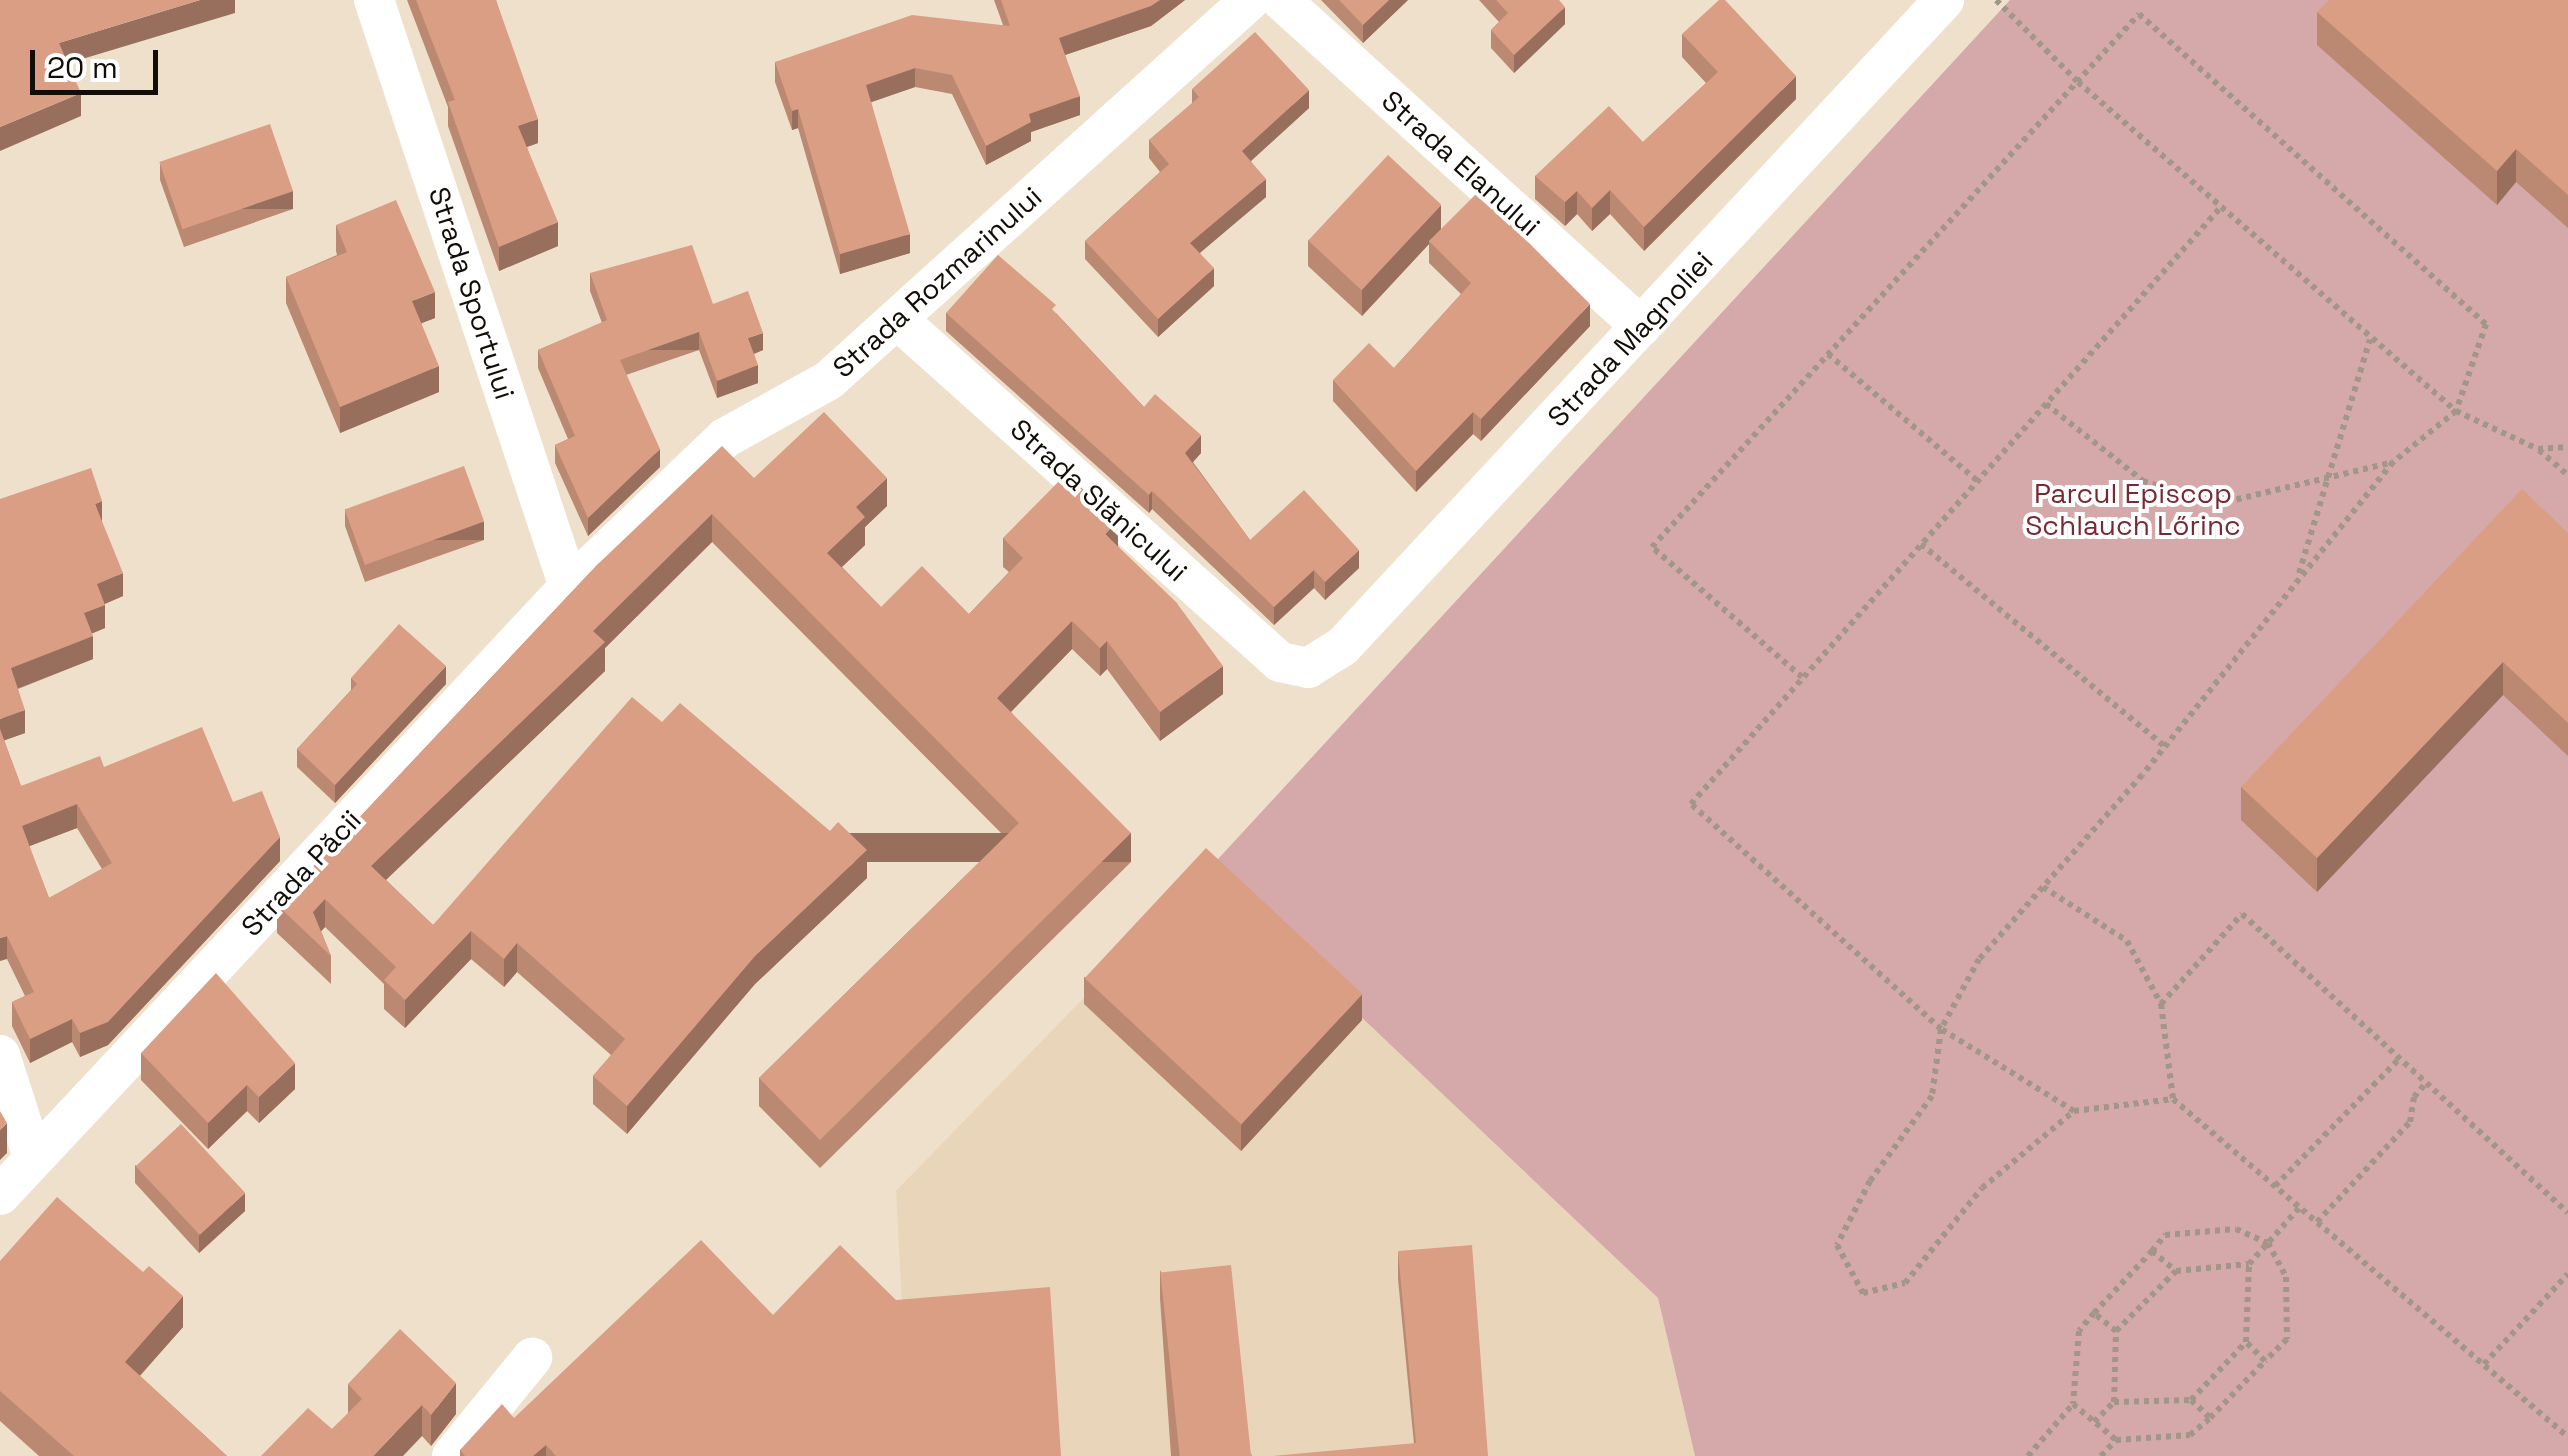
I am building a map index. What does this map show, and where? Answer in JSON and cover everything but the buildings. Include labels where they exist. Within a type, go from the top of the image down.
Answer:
[{"type":"street","name":"Strada Sportului","points":[[374,0],[569,587]]},
{"type":"street","name":"Strada Rozmarinului","points":[[569,587],[725,438],[829,380],[1250,0]]},
{"type":"street","name":"Strada Elanului","points":[[1281,0],[1641,327]]},
{"type":"street","name":"Strada Magnoliei","points":[[1308,668],[1342,647],[1944,0]]},
{"type":"street","name":"Strada Slănicului","points":[[897,319],[1280,662],[1308,668]]},
{"type":"street","name":"Strada Păcii","points":[[0,1194],[569,587]]},
{"type":"street","points":[[0,1054],[33,1158]]},
{"type":"street","points":[[452,1456],[532,1358]]},
{"type":"path","points":[[1996,0],[2078,82],[2370,340],[2456,411],[2538,449],[2568,476]]},
{"type":"path","points":[[1802,678],[1652,547],[2139,14],[2486,324],[2456,411],[2393,462],[2164,746],[1979,959],[1941,1030],[1932,1096],[1870,1181],[1836,1245],[1863,1292],[1905,1283],[1982,1188],[2074,1111],[2174,1099]]},
{"type":"path","points":[[2074,1111],[1941,1030],[1691,804],[2220,208]]},
{"type":"path","points":[[2298,577],[2370,340]]},
{"type":"path","points":[[1828,354],[1978,481]]},
{"type":"path","points":[[2046,404],[2143,481],[2217,504],[2393,462]]},
{"type":"path","points":[[2538,449],[2568,447]]},
{"type":"path","points":[[1921,544],[2164,746]]},
{"type":"path","points":[[2043,886],[2127,941],[2161,1004],[2174,1099],[2568,1436]]},
{"type":"path","points":[[2161,1004],[2242,914],[2568,1213]]},
{"type":"path","points":[[2275,1186],[2399,1060]]},
{"type":"path","points":[[2317,1222],[2410,1122],[2414,1097],[2425,1084]]},
{"type":"path","points":[[2191,1400],[2246,1342],[2249,1264],[2300,1207]]},
{"type":"path","points":[[2028,1456],[2073,1404],[2079,1331],[2165,1235],[2236,1228],[2268,1243],[2286,1276],[2288,1339],[2190,1435],[2116,1440],[2073,1404]]},
{"type":"path","points":[[2152,1251],[2176,1271]]},
{"type":"path","points":[[2094,1422],[2114,1402],[2116,1331],[2176,1271],[2249,1264]]},
{"type":"path","points":[[2484,1364],[2568,1274]]},
{"type":"path","points":[[2094,1312],[2116,1331]]},
{"type":"path","points":[[2246,1342],[2265,1361]]},
{"type":"path","points":[[2114,1402],[2191,1400],[2210,1418]]},
{"type":"path","points":[[2102,1456],[2116,1440]]},
{"type":"shaded area","points":[[1207,871],[1658,1298],[1695,1456],[910,1456],[896,1191]]},
{"type":"green space","name":"Parcul Episcop Schlauch Lőrinc","points":[[2010,0],[2568,0],[2568,1456],[1695,1456],[1658,1298],[1207,871]]}]
